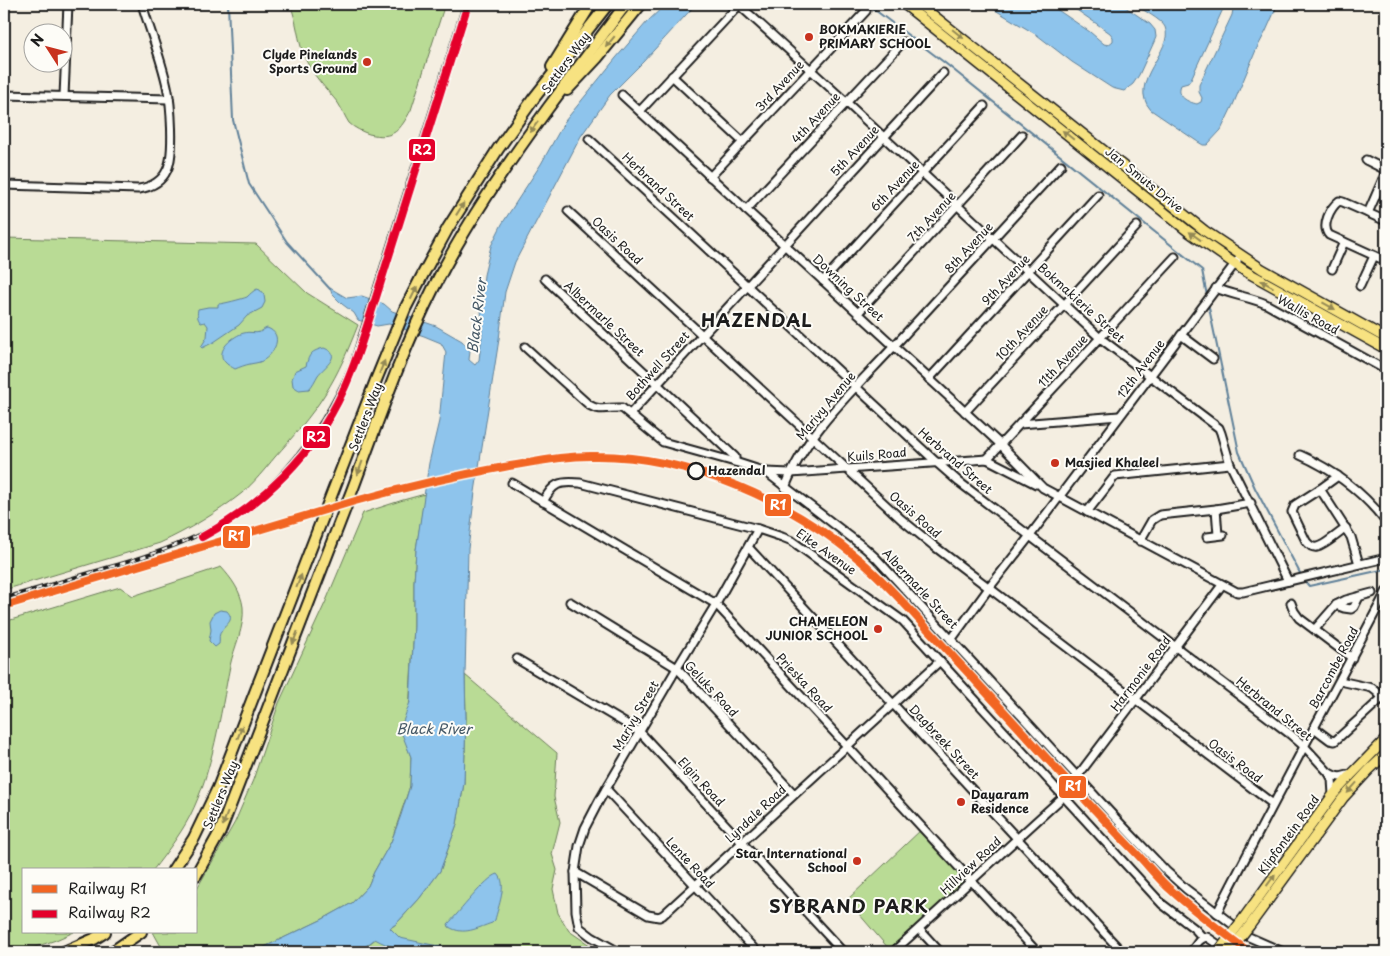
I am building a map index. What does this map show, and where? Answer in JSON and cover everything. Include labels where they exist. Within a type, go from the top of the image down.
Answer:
[{"type":"highway","points":[[534,98],[591,4]]},
{"type":"highway","points":[[579,24],[595,4]]},
{"type":"highway","name":"Settlers Way","points":[[174,868],[194,838],[218,788],[392,340],[422,276],[448,228],[498,149],[534,98],[608,4]]},
{"type":"highway","name":"Settlers Way","points":[[198,871],[220,832],[389,390],[420,315],[449,259],[511,159],[626,4]]},
{"type":"highway","points":[[550,106],[591,65],[641,4]]},
{"type":"highway","points":[[625,24],[649,4]]},
{"type":"highway","points":[[64,952],[102,934]]},
{"type":"highway","points":[[112,952],[138,934]]},
{"type":"main road","name":"Jan Smuts Drive","points":[[904,4],[1181,226],[1257,278],[1386,349]]},
{"type":"main road","name":"Jan Smuts Drive","points":[[919,4],[1205,231],[1241,256],[1281,280],[1386,338]]},
{"type":"main road","name":"Klipfontein Road","points":[[1229,952],[1246,922],[1333,795],[1386,739]]},
{"type":"main road","name":"Klipfontein Road","points":[[1218,952],[1246,922],[1342,798],[1386,754]]},
{"type":"street","points":[[64,96],[68,4]]},
{"type":"street","points":[[4,185],[139,188],[155,183],[167,171],[170,159],[172,125],[169,99],[167,86],[142,4]]},
{"type":"street","points":[[640,112],[738,4]]},
{"type":"street","name":"Bokmakierie Street","points":[[738,4],[994,238],[1100,338],[1219,428],[1230,464],[1288,581]]},
{"type":"street","name":"3rd Avenue","points":[[710,177],[866,11]]},
{"type":"street","name":"4th Avenue","points":[[746,210],[903,42]]},
{"type":"street","name":"5th Avenue","points":[[784,245],[943,73]]},
{"type":"street","points":[[672,76],[743,142]]},
{"type":"street","name":"Downing Street","points":[[622,94],[1000,444],[1043,488],[1059,497]]},
{"type":"street","points":[[4,95],[169,99]]},
{"type":"street","name":"6th Avenue","points":[[823,281],[984,106]]},
{"type":"street","name":"7th Avenue","points":[[858,313],[1022,135]]},
{"type":"street","name":"Herbrand Street","points":[[589,139],[959,482],[1282,728],[1305,747],[1329,773]]},
{"type":"street","points":[[1366,160],[1386,171],[1368,213]]},
{"type":"street","name":"8th Avenue","points":[[894,346],[1061,165]]},
{"type":"street","name":"9th Avenue","points":[[929,379],[1098,195]]},
{"type":"street","points":[[1386,221],[1338,201],[1334,205],[1325,226],[1325,231],[1329,235],[1386,261]]},
{"type":"street","name":"Oasis Road","points":[[568,211],[901,519],[988,588],[1273,804]]},
{"type":"street","name":"10th Avenue","points":[[964,412],[1137,226]]},
{"type":"street","points":[[1332,269],[1344,242]]},
{"type":"street","name":"Bothwell Street","points":[[630,414],[784,245]]},
{"type":"street","name":"11th Avenue","points":[[987,458],[1175,256]]},
{"type":"street","name":"12th Avenue","points":[[952,640],[988,588],[1029,537],[1241,256]]},
{"type":"street","points":[[1360,286],[1374,256]]},
{"type":"street","name":"Albermarle Street","points":[[545,279],[736,457],[735,462],[766,472],[871,553],[1077,777],[1171,876],[1217,913],[1258,942],[1284,952]]},
{"type":"street","name":"Wallis Road","points":[[1214,291],[1266,304],[1386,370]]},
{"type":"street","points":[[1181,335],[1212,358]]},
{"type":"street","name":"Marivy Avenue","points":[[785,488],[790,473],[812,436],[894,346]]},
{"type":"street","points":[[525,347],[589,406],[599,410],[622,408],[663,442],[735,462]]},
{"type":"street","points":[[1020,424],[1119,416]]},
{"type":"street","points":[[1300,455],[1338,476],[1362,495],[1386,522]]},
{"type":"street","points":[[987,458],[1043,488]]},
{"type":"street","name":"Kuils Road","points":[[766,472],[790,473],[987,458]]},
{"type":"street","points":[[1087,512],[1116,476],[1230,464]]},
{"type":"street","points":[[1338,476],[1295,505],[1292,514],[1310,546],[1317,547],[1346,528]]},
{"type":"street","name":"Eike Avenue","points":[[543,502],[548,492],[557,484],[562,482],[580,483],[758,529],[792,541],[903,621],[1162,904],[1196,929],[1203,938],[1207,937],[1229,952]]},
{"type":"street","name":"Prieska Road","points":[[512,483],[716,604],[1037,952]]},
{"type":"street","points":[[1320,489],[1346,528],[1354,544],[1359,564]]},
{"type":"street","points":[[1059,497],[1233,591],[1240,592],[1386,558]]},
{"type":"street","points":[[1140,541],[1152,520],[1160,515],[1216,510],[1251,503]]},
{"type":"street","points":[[1207,537],[1221,535],[1216,510]]},
{"type":"street","name":"Marivy Street","points":[[619,952],[579,927],[576,911],[574,872],[579,846],[585,828],[606,789],[749,548],[758,529]]},
{"type":"street","name":"Dagbreek Street","points":[[749,548],[1122,952]]},
{"type":"street","name":"Harmonie Road","points":[[1077,777],[1222,585]]},
{"type":"street","name":"Barcombe Road","points":[[1217,913],[1386,592]]},
{"type":"street","points":[[1315,630],[1336,605],[1372,593]]},
{"type":"street","name":"Geluks Road","points":[[570,602],[677,668],[794,794]]},
{"type":"street","points":[[1291,603],[1296,615],[1352,658]]},
{"type":"street","name":"Elgin Road","points":[[517,659],[640,732],[843,952]]},
{"type":"street","name":"Lyndale Road","points":[[574,872],[648,915],[654,917],[663,915],[940,661]]},
{"type":"street","points":[[1314,728],[1331,741],[1335,741],[1384,700],[1372,688],[1340,681]]},
{"type":"street","points":[[1329,773],[1340,777],[1352,774]]},
{"type":"street","points":[[1329,773],[1332,779],[1333,795]]},
{"type":"street","name":"Lente Road","points":[[606,789],[757,952]]},
{"type":"street","name":"Hillview Road","points":[[893,952],[1064,796]]},
{"type":"street","points":[[919,929],[940,952]]},
{"type":"street","points":[[1191,952],[1203,938]]},
{"type":"green space","name":"Clyde Pinelands Sports Ground","points":[[290,4],[445,4],[411,110],[395,132],[385,136],[378,136],[369,134],[349,123],[338,103],[319,81],[307,63]]},
{"type":"green space","points":[[4,238],[256,244],[307,293],[358,325],[335,377],[314,410],[255,480],[223,507],[181,533],[160,543],[4,590]]},
{"type":"green space","points":[[425,494],[416,550],[414,582],[414,626],[407,746],[411,757],[410,786],[391,842],[368,886],[352,903],[254,952],[169,952],[163,950],[154,934],[198,934],[198,887],[235,822],[253,780],[279,703],[326,601],[363,513]]},
{"type":"green space","points":[[221,567],[238,590],[243,607],[242,622],[230,666],[205,780],[186,823],[155,868],[22,868],[22,934],[70,934],[20,952],[4,952],[4,622],[120,587],[133,596]]},
{"type":"green space","points":[[465,675],[557,753],[554,797],[560,822],[552,854],[557,870],[553,889],[558,913],[569,931],[600,952],[358,952],[396,924],[419,899],[440,871],[457,824],[464,783]]},
{"type":"green space","points":[[923,828],[965,881],[889,949],[847,900]]},
{"type":"water","name":"Black River","points":[[666,4],[696,4],[610,95],[581,136],[515,262],[505,292],[468,549],[464,783],[457,824],[440,871],[419,899],[390,928],[400,938],[466,952],[408,950],[397,948],[375,939],[358,952],[254,952],[352,903],[368,886],[391,842],[410,786],[411,757],[401,727],[410,702],[416,550],[429,463],[439,421],[446,352],[441,343],[424,336],[389,324],[377,326],[358,320],[354,313],[332,294],[330,288],[347,298],[362,296],[384,304],[392,311],[436,326],[462,341],[470,350],[469,360],[475,365],[479,360],[482,335],[481,305],[484,275],[491,246],[502,224],[541,164],[565,121],[647,22]]},
{"type":"water","points":[[982,4],[1049,4],[1108,45],[1113,41],[1110,33],[1068,4],[1121,4],[1150,24],[1155,30],[1156,37],[1139,75],[1133,84],[1124,91],[1112,88],[1072,62],[1037,35]]},
{"type":"water","points":[[1134,4],[1224,4],[1191,79],[1188,83],[1181,85],[1181,96],[1197,104],[1201,102],[1202,98],[1199,92],[1199,85],[1232,15],[1234,4],[1278,4],[1221,130],[1207,145],[1198,142],[1151,110],[1145,99],[1144,88],[1147,77],[1164,46],[1165,27],[1156,18]]},
{"type":"water","points":[[257,289],[264,295],[265,302],[262,308],[247,316],[239,325],[214,342],[202,348],[207,337],[208,326],[205,322],[201,323],[199,320],[197,315],[198,309],[218,307],[218,304],[247,297]]},
{"type":"water","points":[[267,328],[276,335],[276,344],[274,350],[260,362],[235,369],[222,358],[222,353],[227,344],[240,334],[246,332],[258,333]]},
{"type":"water","points":[[324,348],[332,354],[331,361],[318,375],[309,389],[299,390],[293,386],[292,379],[295,371],[306,366],[313,352]]},
{"type":"water","points":[[220,610],[227,611],[230,620],[219,636],[219,644],[215,647],[209,641],[210,621],[214,613]]},
{"type":"water","points":[[498,874],[501,878],[502,890],[495,920],[492,923],[465,931],[449,927],[448,924],[472,896]]},
{"type":"waterway","points":[[228,4],[233,120],[249,184],[287,242],[330,289]]},
{"type":"waterway","points":[[867,4],[945,63],[1202,270],[1207,296]]},
{"type":"waterway","points":[[1208,303],[1239,452],[1255,488],[1301,575]]},
{"type":"waterway","points":[[1303,579],[1309,586],[1386,569]]},
{"type":"railway","points":[[4,598],[139,558],[192,538],[219,524],[244,507],[287,467],[306,444],[323,419],[350,366],[464,4]]},
{"type":"rail line","name":"R2","points":[[202,537],[246,509],[284,475],[317,436],[343,391],[364,334],[468,4]]},
{"type":"rail line","name":"R1","points":[[4,606],[355,501],[411,486],[485,470],[562,458],[597,456],[632,458],[668,464],[703,473],[771,501],[803,519],[861,561],[900,599],[1162,882],[1190,907],[1249,952]]},
{"type":"place","name":"BOKMAKIERIE PRIMARY SCHOOL","points":[[809,37]]},
{"type":"place","name":"Clyde Pinelands Sports Ground","points":[[367,62]]},
{"type":"place","name":"Masjied Khaleel","points":[[1055,463]]},
{"type":"place","name":"Hazendal","points":[[696,471]]},
{"type":"place","name":"CHAMELEON JUNIOR SCHOOL","points":[[878,629]]},
{"type":"place","name":"Dayaram Residence","points":[[961,802]]},
{"type":"place","name":"Star International School","points":[[857,861]]},
{"type":"district","name":"HAZENDAL","points":[[757,321]]},
{"type":"district","name":"SYBRAND PARK","points":[[849,907]]}]
